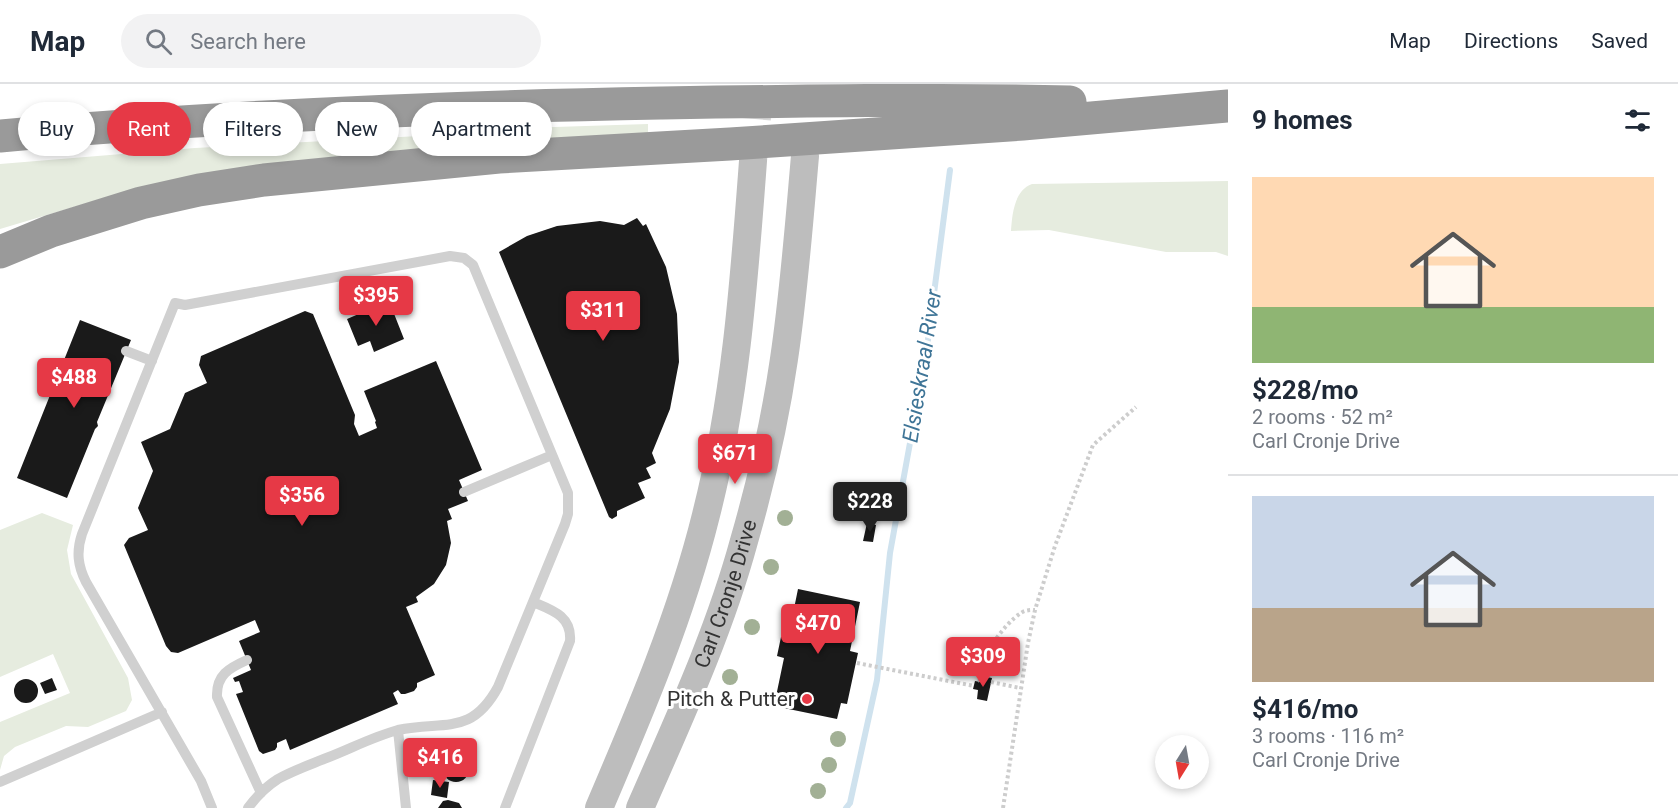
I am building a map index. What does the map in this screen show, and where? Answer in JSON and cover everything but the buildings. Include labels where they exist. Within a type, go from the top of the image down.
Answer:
[{"type":"highway","points":[[0,136],[271,116],[559,105],[971,100],[1228,106]]},
{"type":"highway","points":[[0,252],[51,231],[141,203],[199,190],[264,180],[499,157],[989,127],[1228,106]]},
{"type":"main road","name":"Carl Cronje Drive","points":[[640,808],[707,649],[743,544],[758,489],[784,360],[805,156]]},
{"type":"main road","name":"Carl Cronje Drive","points":[[599,808],[672,628],[706,515],[721,447],[737,348],[753,160]]},
{"type":"lane","points":[[212,808],[201,781],[86,582],[81,572],[78,554],[82,534],[175,303],[185,304],[457,256],[473,265],[568,493],[568,514],[498,687],[484,708],[467,720],[452,725],[398,730],[288,775],[261,793],[248,808]]},
{"type":"lane","points":[[126,351],[152,362]]},
{"type":"lane","points":[[464,492],[552,455]]},
{"type":"lane","points":[[505,808],[570,641],[569,626],[562,616],[533,602]]},
{"type":"lane","points":[[247,660],[227,670],[222,676],[218,682],[217,697],[261,793]]},
{"type":"lane","points":[[0,782],[162,712]]},
{"type":"lane","points":[[398,730],[406,808]]},
{"type":"path","points":[[1003,808],[1020,688],[1035,610],[1055,546],[1094,445],[1136,408]]},
{"type":"path","points":[[980,682],[980,670],[986,654],[1001,633],[1023,611],[1035,610]]},
{"type":"path","points":[[857,663],[974,686]]},
{"type":"path","points":[[991,682],[1020,688]]},
{"type":"shaded area","points":[[648,124],[648,133],[552,144],[552,127]]},
{"type":"shaded area","points":[[411,136],[411,156],[456,156],[104,198],[0,229],[0,164],[107,155],[191,156],[191,148],[203,148],[203,156],[303,156],[303,142],[315,142],[315,156],[399,156],[399,137]]},
{"type":"shaded area","points":[[1228,181],[1228,256],[1216,252],[1166,252],[1049,230],[1011,231],[1013,211],[1018,198],[1026,187],[1032,184]]},
{"type":"shaded area","points":[[42,513],[73,525],[67,550],[71,574],[128,678],[132,700],[126,711],[88,727],[66,726],[15,747],[4,756],[0,770],[0,722],[70,693],[53,654],[0,677],[0,530]]},
{"type":"waterway","name":"Elsieskraal River","points":[[846,808],[850,803],[877,680],[890,553],[926,355],[950,170]]},
{"type":"tunnel","points":[[753,161],[760,84]]},
{"type":"place","name":"Pitch & Putter","points":[[807,699]]}]
